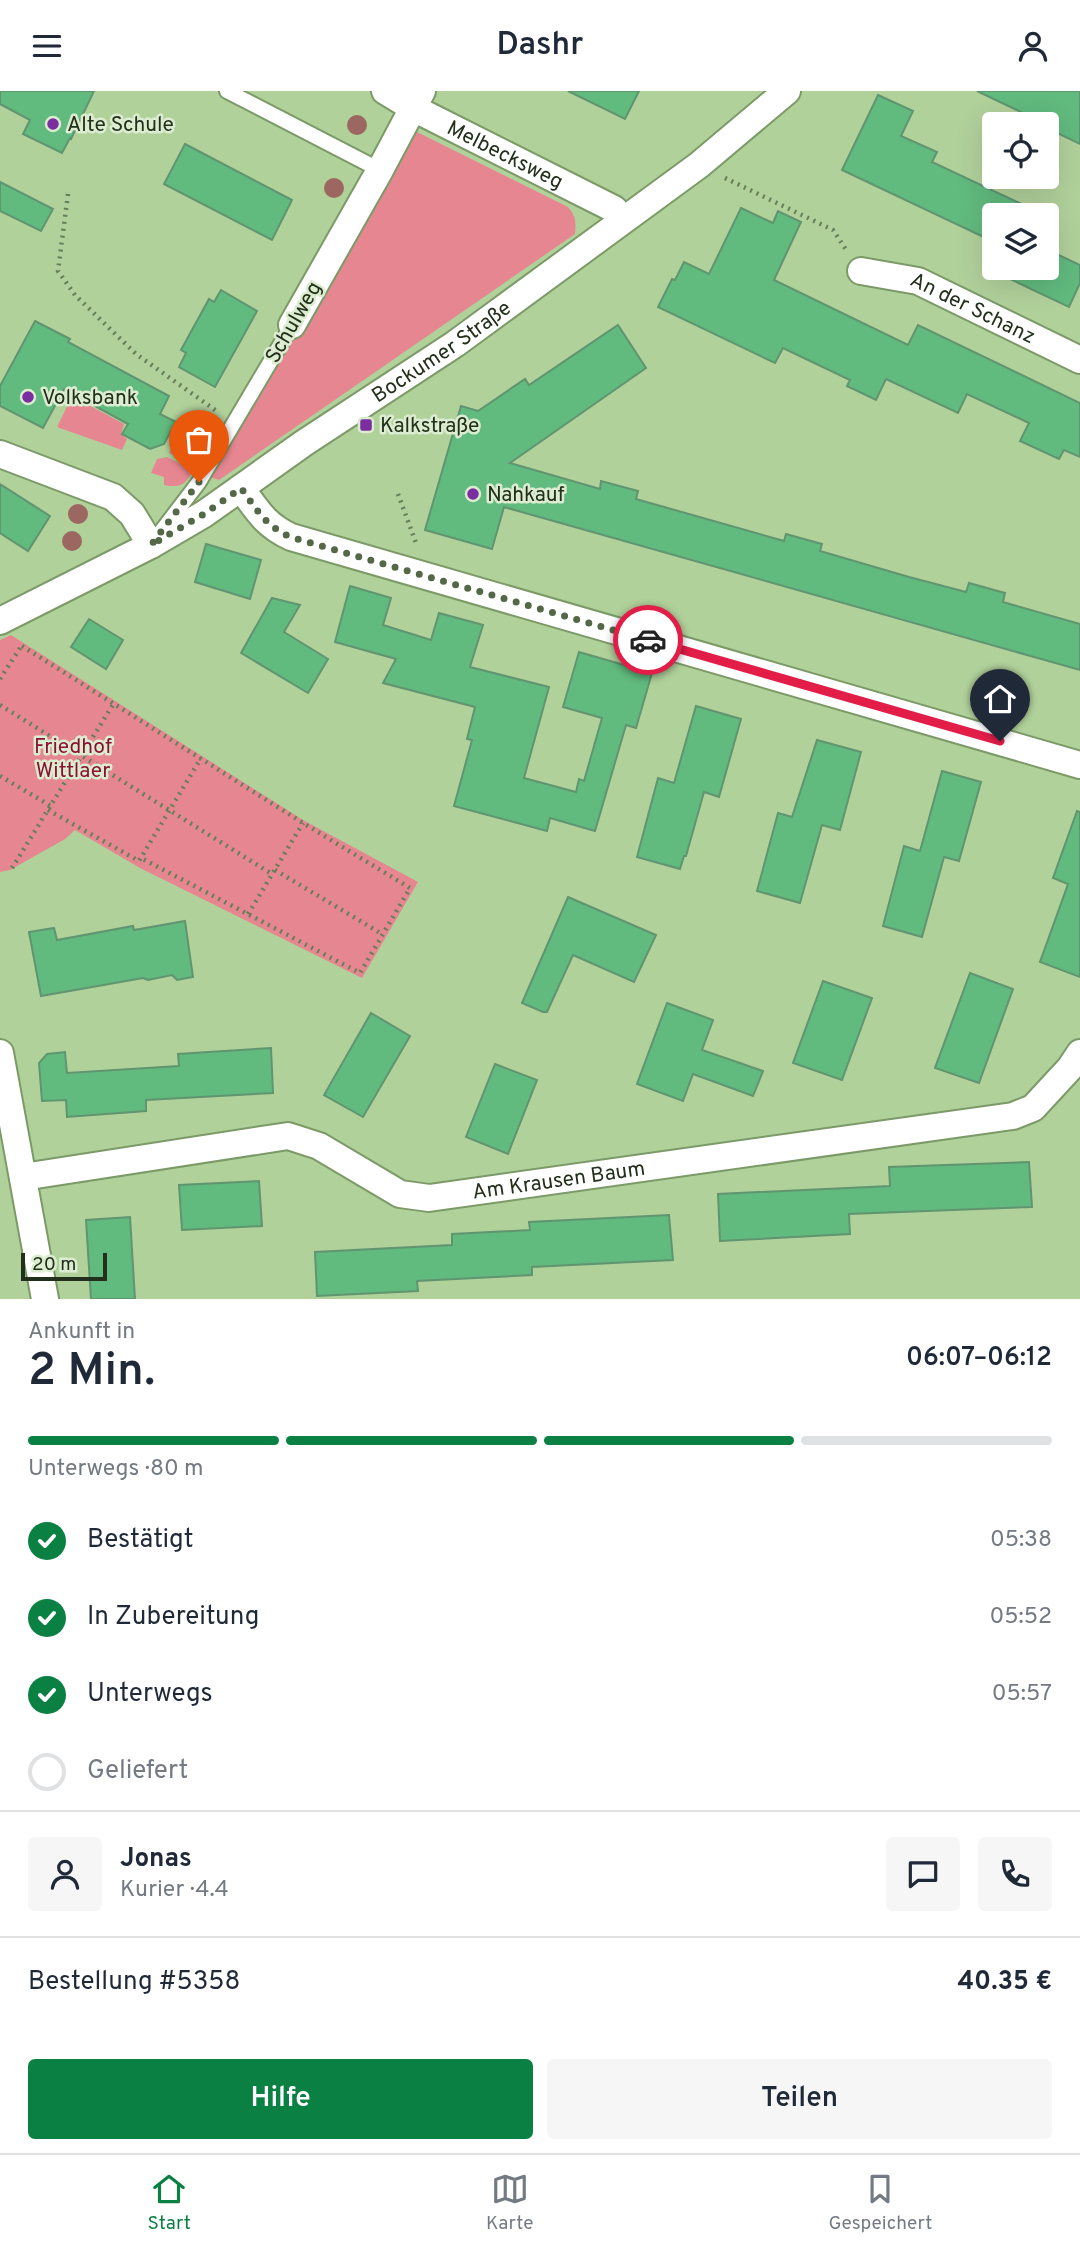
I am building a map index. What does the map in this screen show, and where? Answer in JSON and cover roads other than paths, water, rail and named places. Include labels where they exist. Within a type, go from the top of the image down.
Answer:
[{"type":"street","name":"Melbecksweg","points":[[386,91],[417,100],[614,209],[623,220]]},
{"type":"street","name":"Bockumer Straße","points":[[0,621],[151,545],[204,514],[304,443],[454,344],[699,165],[787,91]]},
{"type":"street","name":"Schulweg","points":[[292,325],[417,100]]},
{"type":"street","name":"An der Schanz","points":[[861,271],[918,281],[1080,360]]},
{"type":"street","points":[[0,454],[113,497],[132,514],[151,545]]},
{"type":"street","points":[[241,488],[264,521],[290,537],[1080,765]]},
{"type":"street","points":[[0,1053],[45,1299]]},
{"type":"street","name":"Am Krausen Baum","points":[[23,1177],[288,1136],[319,1146],[400,1194],[429,1198],[1013,1116],[1033,1108],[1070,1068],[1080,1053]]},
{"type":"lane","points":[[227,91],[380,170]]},
{"type":"lane","name":"Schulweg","points":[[151,545],[199,482],[292,325]]},
{"type":"place","name":"Alte Schule","points":[[53,124]]},
{"type":"place","name":"Volksbank","points":[[28,397]]},
{"type":"place","name":"Kalkstraße","points":[[366,425]]},
{"type":"place","name":"Nahkauf","points":[[473,494]]},
{"type":"park label","name":"Friedhof Wittlaer","points":[[73,758]]}]
